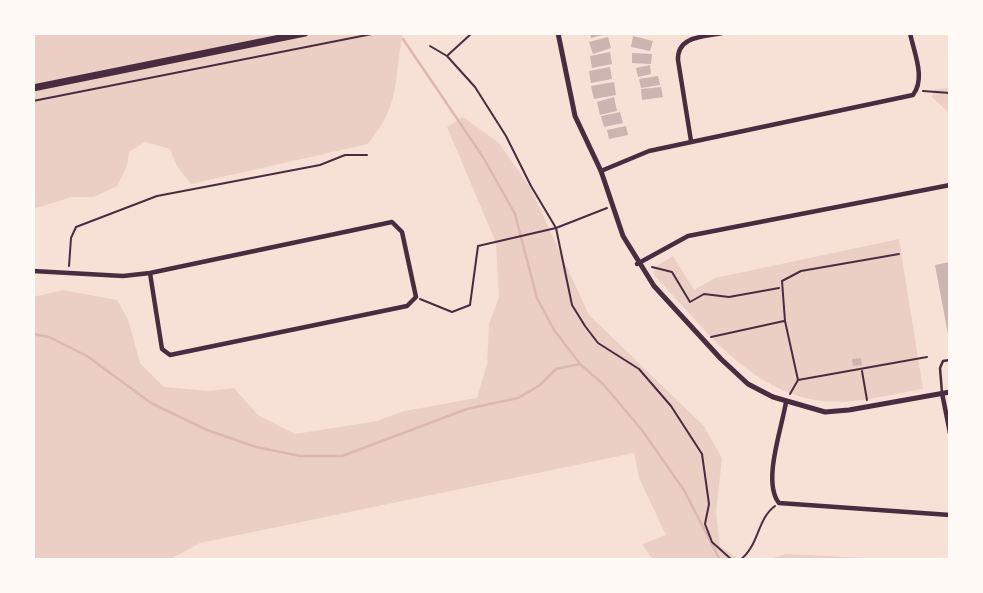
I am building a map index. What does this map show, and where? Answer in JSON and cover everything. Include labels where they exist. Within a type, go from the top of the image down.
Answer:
[{"type":"main road","points":[[33,86],[305,33]]},
{"type":"street","points":[[558,33],[575,116],[587,147],[601,171],[637,264],[703,339],[748,384],[786,401],[825,412],[950,392]]},
{"type":"street","points":[[691,141],[678,60],[679,47],[684,41],[722,33]]},
{"type":"street","points":[[601,171],[631,157],[691,141],[913,95],[920,79],[910,33]]},
{"type":"street","points":[[637,264],[688,236],[950,185]]},
{"type":"street","points":[[33,271],[123,276],[150,273],[392,222],[402,232],[416,297],[407,306],[170,355],[162,349],[150,273]]},
{"type":"street","points":[[942,393],[950,433]]},
{"type":"street","points":[[786,401],[771,481],[772,495],[779,503],[950,516]]},
{"type":"lane","points":[[942,393],[940,368],[943,361],[950,360]]},
{"type":"path","points":[[33,102],[377,33]]},
{"type":"path","points":[[447,55],[472,33]]},
{"type":"path","points":[[430,46],[447,55],[475,87],[506,136],[556,228],[572,304],[585,326],[598,343],[639,369],[671,406],[702,454],[709,504],[705,524],[712,542],[732,560]]},
{"type":"path","points":[[916,91],[950,93]]},
{"type":"path","points":[[69,272],[71,238],[76,227],[157,196],[320,165],[345,155],[367,155]]},
{"type":"path","points":[[416,297],[452,312],[470,305],[478,246],[556,228],[614,207]]},
{"type":"path","points":[[786,401],[798,380],[785,321],[780,288],[782,281],[801,271],[899,254]]},
{"type":"path","points":[[637,264],[672,272],[690,302],[705,294],[729,298],[780,288]]},
{"type":"path","points":[[703,339],[785,321]]},
{"type":"path","points":[[798,380],[927,357]]},
{"type":"path","points":[[861,370],[867,401]]},
{"type":"path","points":[[740,560],[750,552],[768,511],[779,503]]},
{"type":"shaded area","points":[[33,33],[403,33],[391,103],[379,129],[368,144],[191,184],[177,166],[170,149],[145,142],[129,152],[127,166],[117,186],[94,197],[72,197],[33,209]]},
{"type":"shaded area","points":[[950,88],[950,114],[932,97],[935,89]]},
{"type":"shaded area","points":[[463,117],[499,143],[530,187],[589,315],[704,426],[722,458],[716,513],[720,546],[740,560],[653,560],[642,544],[666,535],[639,478],[634,453],[200,543],[169,560],[33,560],[33,297],[63,290],[117,300],[128,319],[140,363],[164,387],[209,391],[234,388],[258,415],[295,434],[377,421],[404,411],[477,398],[487,364],[489,324],[499,297],[496,243],[447,127]]},
{"type":"shaded area","points":[[899,239],[923,389],[846,402],[822,401],[771,385],[728,353],[654,275],[655,267],[673,256],[694,290],[715,278]]},
{"type":"shaded area","points":[[786,554],[906,560],[766,560]]},
{"type":"building","points":[[590,33],[607,33],[607,34],[591,38]]},
{"type":"building","points":[[633,36],[653,41],[650,51],[631,47]]},
{"type":"building","points":[[608,37],[611,48],[593,54],[589,42]]},
{"type":"building","points":[[610,52],[612,64],[592,68],[590,56]]},
{"type":"building","points":[[632,53],[652,54],[651,64],[632,63]]},
{"type":"building","points":[[650,65],[651,74],[638,77],[636,68]]},
{"type":"building","points":[[610,67],[612,79],[591,83],[589,71]]},
{"type":"building","points":[[658,76],[660,85],[641,88],[639,79]]},
{"type":"building","points":[[614,82],[616,95],[594,99],[591,86]]},
{"type":"building","points":[[661,87],[663,97],[642,100],[641,89]]},
{"type":"building","points":[[614,97],[617,111],[600,115],[597,102]]},
{"type":"building","points":[[620,112],[623,123],[604,127],[601,116]]},
{"type":"building","points":[[626,126],[628,135],[609,139],[607,130]]},
{"type":"building","points":[[950,262],[950,334],[948,334],[935,265]]},
{"type":"building","points":[[861,358],[862,365],[853,366],[852,359]]},
{"type":"waterway","points":[[403,39],[483,157],[515,214],[537,298],[554,330],[580,364],[604,385],[641,429],[684,490],[720,560]]},
{"type":"waterway","points":[[33,334],[49,337],[87,356],[151,403],[207,430],[256,447],[300,456],[342,456],[467,409],[518,398],[540,385],[556,369],[580,364]]}]
